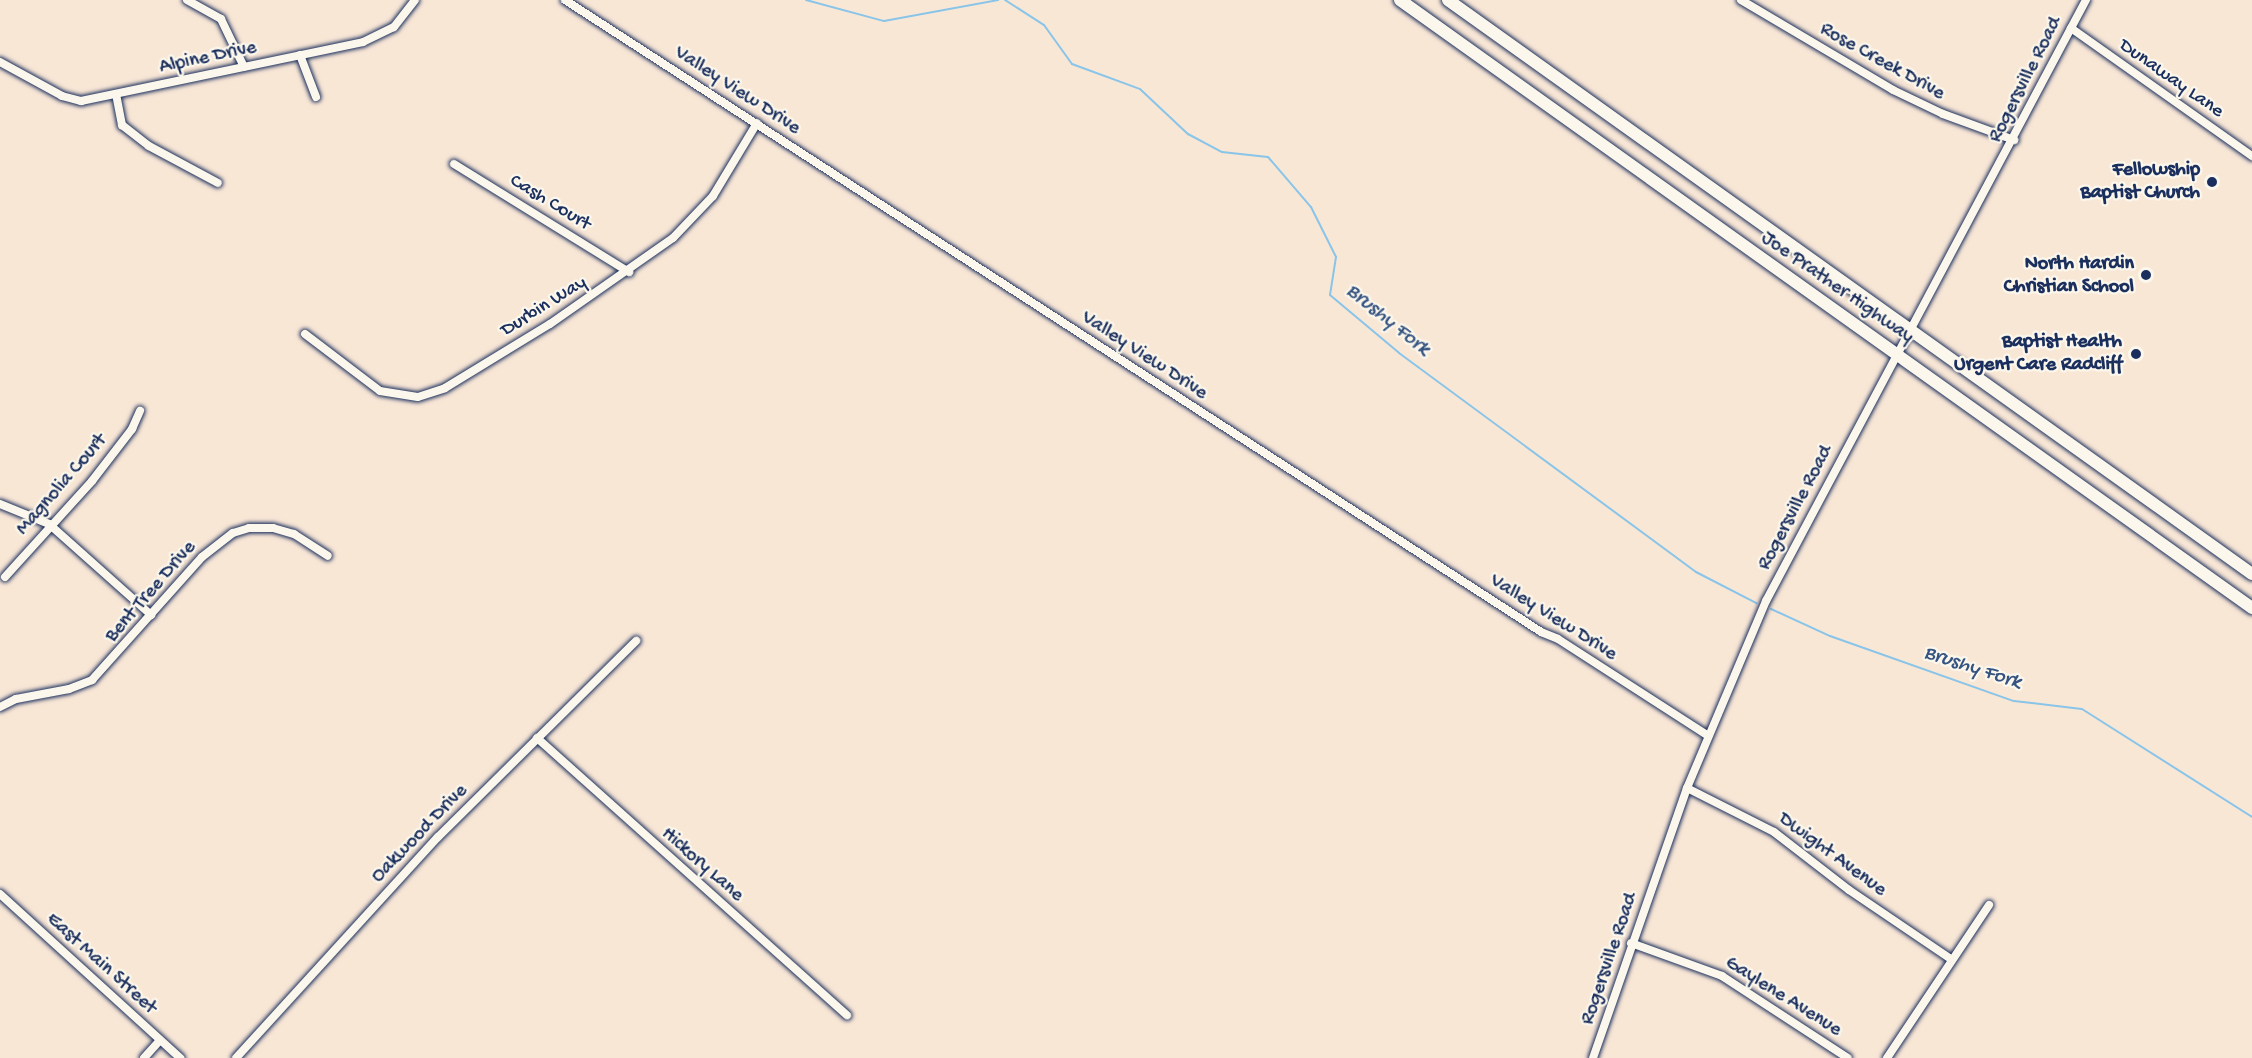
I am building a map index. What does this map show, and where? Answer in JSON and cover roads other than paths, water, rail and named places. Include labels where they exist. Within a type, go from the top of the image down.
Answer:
[{"type":"highway","name":"Joe Prather Highway","points":[[1400,0],[2252,608]]},
{"type":"highway","name":"Joe Prather Highway","points":[[1448,0],[2252,574]]},
{"type":"street","points":[[187,0],[221,19],[244,67]]},
{"type":"street","name":"Alpine Drive","points":[[0,62],[62,96],[81,101],[363,42],[394,27],[415,0]]},
{"type":"street","name":"Valley View Drive","points":[[565,0],[1541,632],[1558,639],[1707,735]]},
{"type":"street","name":"Rose Creek Drive","points":[[1741,0],[1893,90],[1942,114],[2014,140]]},
{"type":"street","name":"Rogersville Road","points":[[1593,1058],[1631,943],[1707,735],[1766,600],[2014,140],[2086,0]]},
{"type":"street","name":"Dunaway Lane","points":[[2071,28],[2252,156]]},
{"type":"street","points":[[300,55],[316,97]]},
{"type":"street","points":[[116,94],[122,125],[149,146],[219,183]]},
{"type":"street","name":"Durbin Way","points":[[304,334],[380,391],[418,396],[453,383],[629,272],[704,207],[757,123]]},
{"type":"street","name":"Cash Court","points":[[454,164],[629,272]]},
{"type":"street","name":"Magnolia Court","points":[[5,577],[49,524],[92,481],[132,429],[140,411]]},
{"type":"street","points":[[0,504],[49,524],[151,615]]},
{"type":"street","name":"Bent Tree Drive","points":[[0,707],[16,699],[69,689],[92,680],[209,550],[241,530],[266,527],[288,531],[328,556]]},
{"type":"street","name":"Oakwood Drive","points":[[236,1058],[335,947],[537,738],[636,640]]},
{"type":"street","name":"Hickory Lane","points":[[537,738],[847,1016]]},
{"type":"street","name":"Dwight Avenue","points":[[1688,788],[1774,832],[1849,890],[1951,959]]},
{"type":"street","name":"East Main Street","points":[[0,894],[180,1058]]},
{"type":"street","points":[[1887,1058],[1989,905]]},
{"type":"street","name":"Gaylene Avenue","points":[[1631,943],[1722,976],[1848,1058]]},
{"type":"street","points":[[144,1058],[160,1040]]},
{"type":"waterway","name":"Brushy Fork","points":[[806,0],[884,21],[998,0]]},
{"type":"waterway","name":"Brushy Fork","points":[[1005,0],[1044,25],[1072,64],[1140,89],[1188,134],[1222,152],[1268,157],[1311,207],[1336,257],[1330,295],[1399,353],[1696,572],[1756,603]]},
{"type":"waterway","name":"Brushy Fork","points":[[1771,609],[1830,636],[2014,701],[2082,709],[2252,817]]},
{"type":"place","name":"Fellowship Baptist Church","points":[[2212,182]]},
{"type":"place","name":"North Hardin Christian School","points":[[2146,275]]},
{"type":"place","name":"Baptist Health Urgent Care Radcliff","points":[[2136,354]]}]
